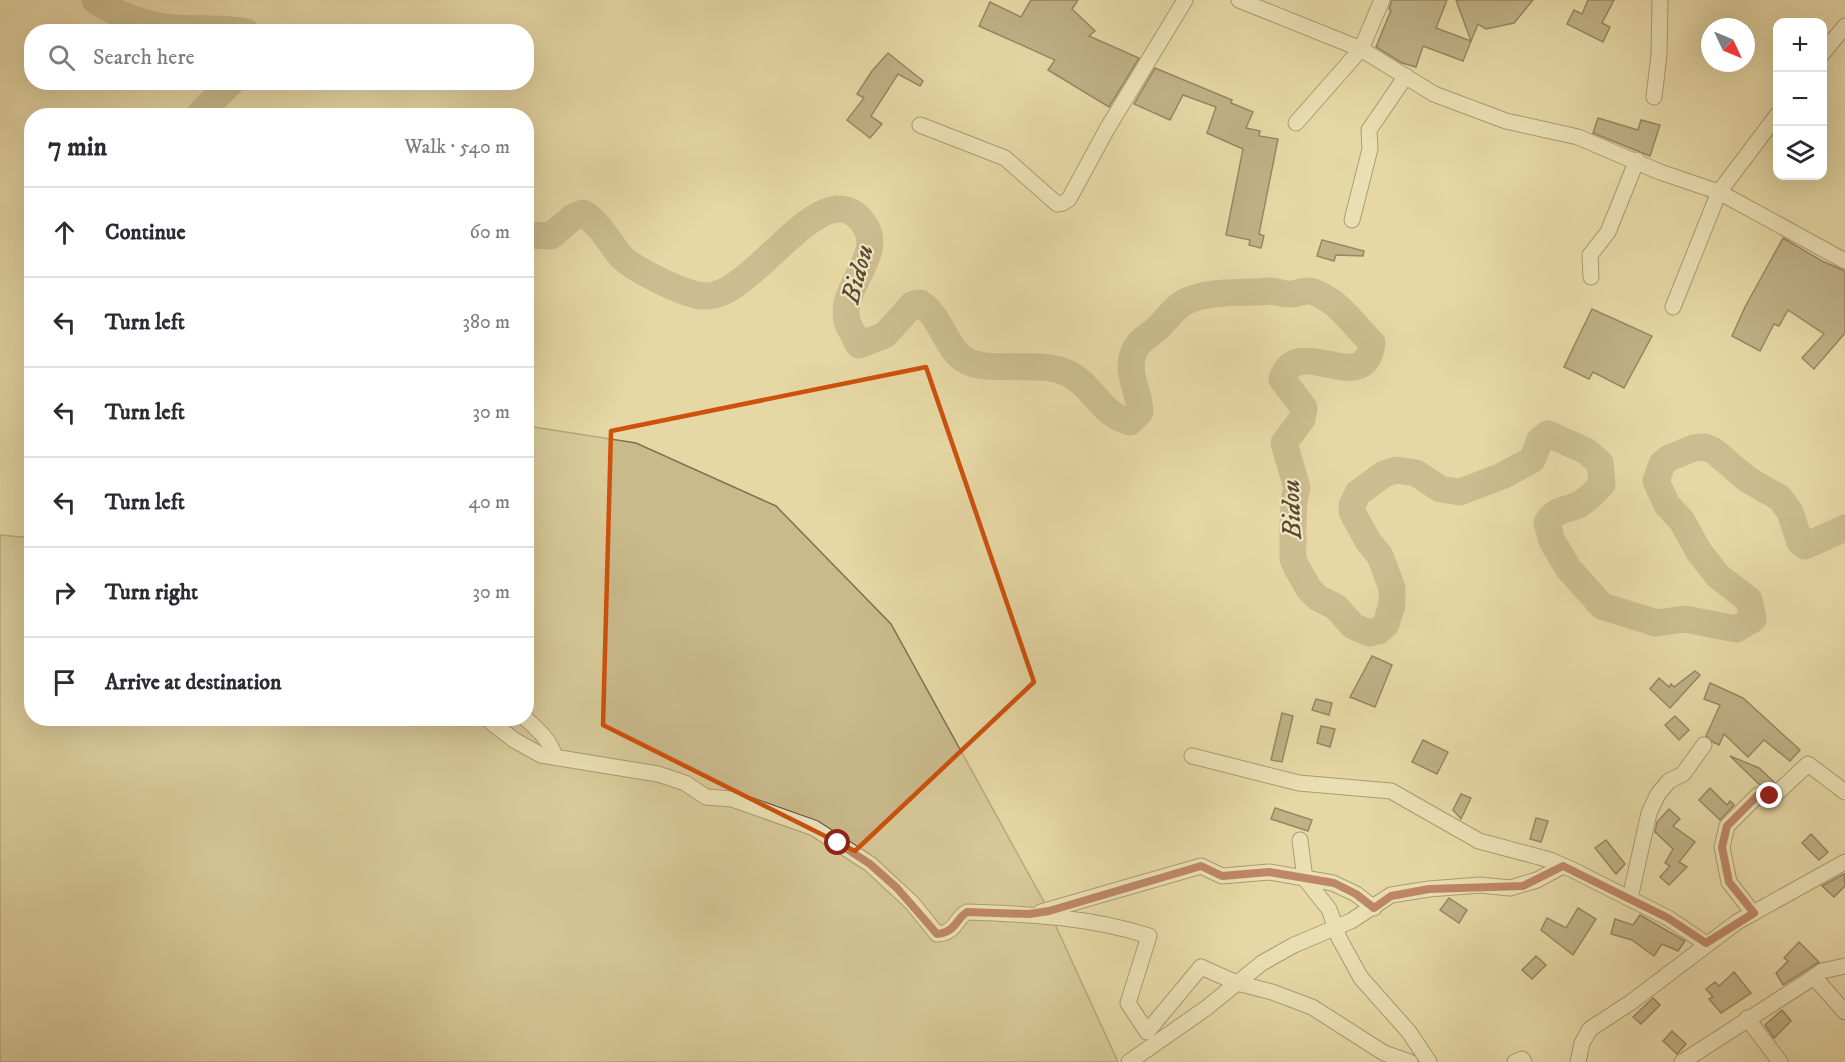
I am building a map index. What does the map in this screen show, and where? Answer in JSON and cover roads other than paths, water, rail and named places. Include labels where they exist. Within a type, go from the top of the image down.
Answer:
[{"type":"street","points":[[920,125],[1005,158],[1057,204],[1063,203],[1069,199],[1107,129],[1185,0]]},
{"type":"street","points":[[1239,0],[1361,49],[1434,94],[1506,121],[1578,137],[1637,160],[1666,175],[1719,192],[1845,261]]},
{"type":"street","points":[[1296,123],[1361,49],[1382,0]]},
{"type":"street","points":[[1654,97],[1660,48],[1660,0]]},
{"type":"street","points":[[1827,48],[1845,26]]},
{"type":"street","points":[[1352,220],[1370,149],[1369,130],[1406,76]]},
{"type":"street","points":[[1673,307],[1719,192],[1773,121]]},
{"type":"street","points":[[1591,277],[1590,255],[1608,232],[1637,160]]},
{"type":"street","points":[[497,726],[533,751],[564,759],[658,774],[691,786],[706,797],[732,799],[814,828],[870,864],[912,903],[937,934],[946,933],[955,928],[960,916],[967,912],[1029,914],[1124,928],[1149,936],[1128,1003],[1147,1032],[1201,967],[1237,983],[1272,992],[1312,1007],[1384,1053],[1410,1062]]},
{"type":"street","points":[[534,726],[553,748],[554,755]]},
{"type":"street","points":[[1630,898],[1649,813],[1658,794],[1669,781],[1683,774],[1704,745]]},
{"type":"street","points":[[1192,756],[1299,783],[1391,791],[1479,841],[1563,866],[1630,898],[1668,918],[1706,943]]},
{"type":"street","points":[[1754,913],[1729,882],[1722,847],[1727,826],[1758,795],[1776,794],[1808,764],[1812,764],[1845,792]]},
{"type":"street","points":[[1300,840],[1305,879],[1329,909],[1334,926],[1361,978],[1409,1032],[1429,1062]]},
{"type":"street","points":[[1578,1062],[1582,1043],[1590,1029],[1679,967],[1706,943],[1845,862]]},
{"type":"street","points":[[1029,914],[1049,911],[1201,866],[1222,876],[1269,872],[1334,883],[1356,894],[1374,908]]},
{"type":"street","points":[[1128,1062],[1205,1009],[1262,963],[1334,926],[1351,921],[1391,896],[1429,889],[1523,886],[1563,866]]},
{"type":"street","points":[[1682,1062],[1822,971],[1845,966]]},
{"type":"street","points":[[1814,977],[1845,1012]]},
{"type":"street","points":[[1747,1018],[1779,1062]]},
{"type":"street","points":[[1515,1062],[1522,1059],[1524,1062]]},
{"type":"waterway","name":"Bidou","points":[[95,0],[122,15],[152,24]]},
{"type":"waterway","name":"Bidou","points":[[206,108],[223,90]]},
{"type":"waterway","name":"Bidou","points":[[534,235],[551,236],[573,217],[583,213],[599,227],[619,254],[635,267],[672,286],[704,296],[724,292],[744,278],[809,222],[829,211],[847,210],[864,224],[869,237],[869,249],[865,263],[847,303],[846,316],[859,345],[885,335],[913,304],[920,303],[934,316],[953,348],[965,360],[986,366],[1041,367],[1065,372],[1082,383],[1111,413],[1130,422],[1140,412],[1131,365],[1134,352],[1142,340],[1158,328],[1180,305],[1199,296],[1224,293],[1270,291],[1289,294],[1308,291],[1323,296],[1346,314],[1372,343],[1367,359],[1357,366],[1345,367],[1302,361],[1290,366],[1282,379],[1304,408],[1302,419],[1284,443],[1297,488],[1294,500],[1293,559],[1309,589],[1318,598],[1336,607],[1353,626],[1369,633],[1378,631],[1386,624],[1392,605],[1392,588],[1380,556],[1368,541],[1352,512],[1352,505],[1358,493],[1384,474],[1396,470],[1416,473],[1440,489],[1460,492],[1502,476],[1532,460],[1540,440],[1548,434],[1586,451],[1600,463],[1602,484],[1597,490],[1580,504],[1554,515],[1547,523],[1552,541],[1568,568],[1602,606],[1656,623],[1685,619],[1736,629],[1753,619],[1749,600],[1718,576],[1699,552],[1682,521],[1667,505],[1656,481],[1662,464],[1669,458],[1694,448],[1705,447],[1714,451],[1747,479],[1780,498],[1790,512],[1800,542],[1805,546],[1845,528]]}]
